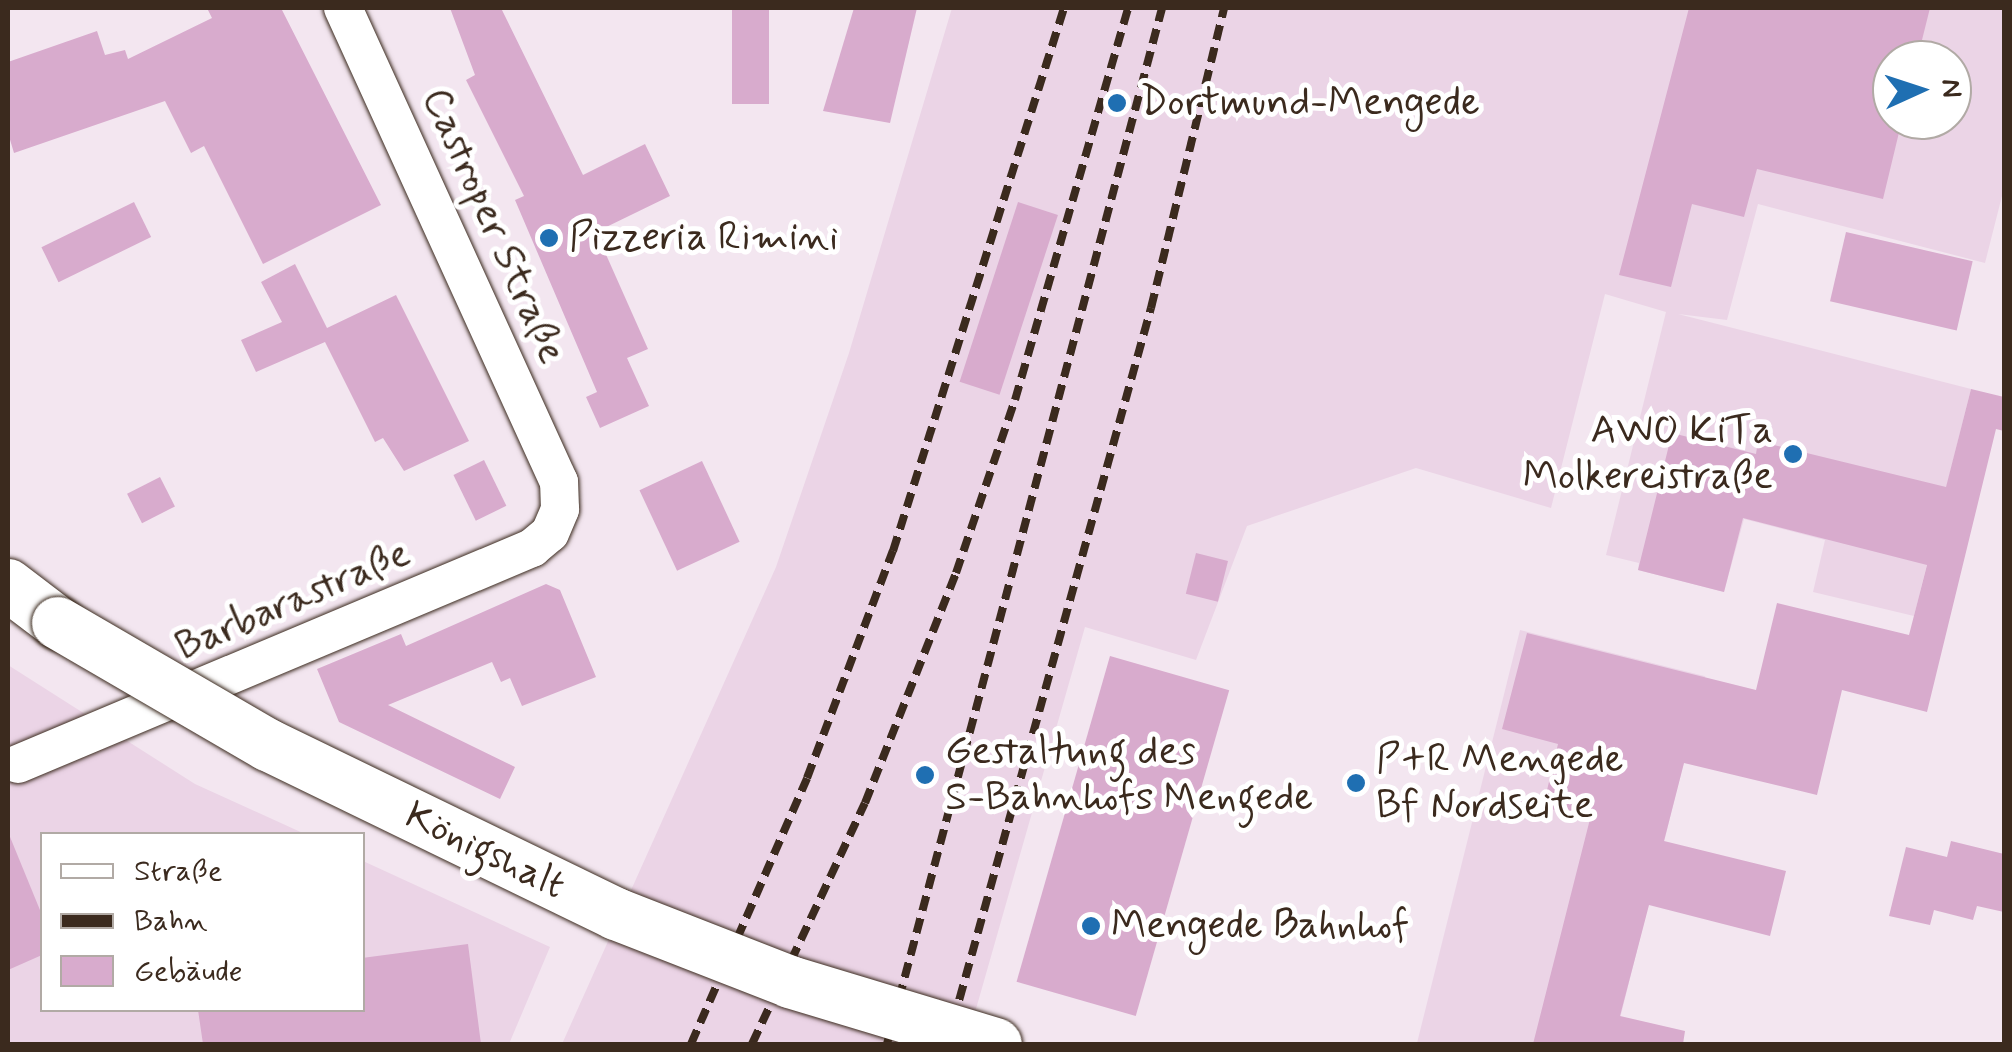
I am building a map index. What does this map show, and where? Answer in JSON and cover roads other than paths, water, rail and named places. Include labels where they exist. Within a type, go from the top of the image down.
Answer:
[{"type":"main road","name":"Königshalt","points":[[8,586],[58,622],[268,745],[616,914],[790,982],[996,1044]]},
{"type":"street","name":"Castroper Straße","points":[[343,8],[559,482]]},
{"type":"street","name":"Barbarastraße","points":[[18,764],[532,548],[550,534],[560,510],[559,482]]},
{"type":"railway","points":[[691,1044],[807,778],[893,551],[1064,8]]},
{"type":"railway","points":[[752,1044],[865,803],[956,573],[1015,400],[1128,8]]},
{"type":"railway","points":[[887,1044],[1162,8]]},
{"type":"railway","points":[[947,1044],[1151,308],[1224,8]]},
{"type":"place","name":"Dortmund-Mengede","points":[[1117,103]]},
{"type":"place","name":"Pizzeria Rimini","points":[[549,238]]},
{"type":"place","name":"AWO KiTa Molkereistraße","points":[[1793,454]]},
{"type":"place","name":"Gestaltung des S-Bahnhofs Mengede","points":[[925,775]]},
{"type":"place","name":"P+R Mengede Bf Nordseite","points":[[1356,783]]},
{"type":"place","name":"Mengede Bahnhof","points":[[1091,926]]}]
